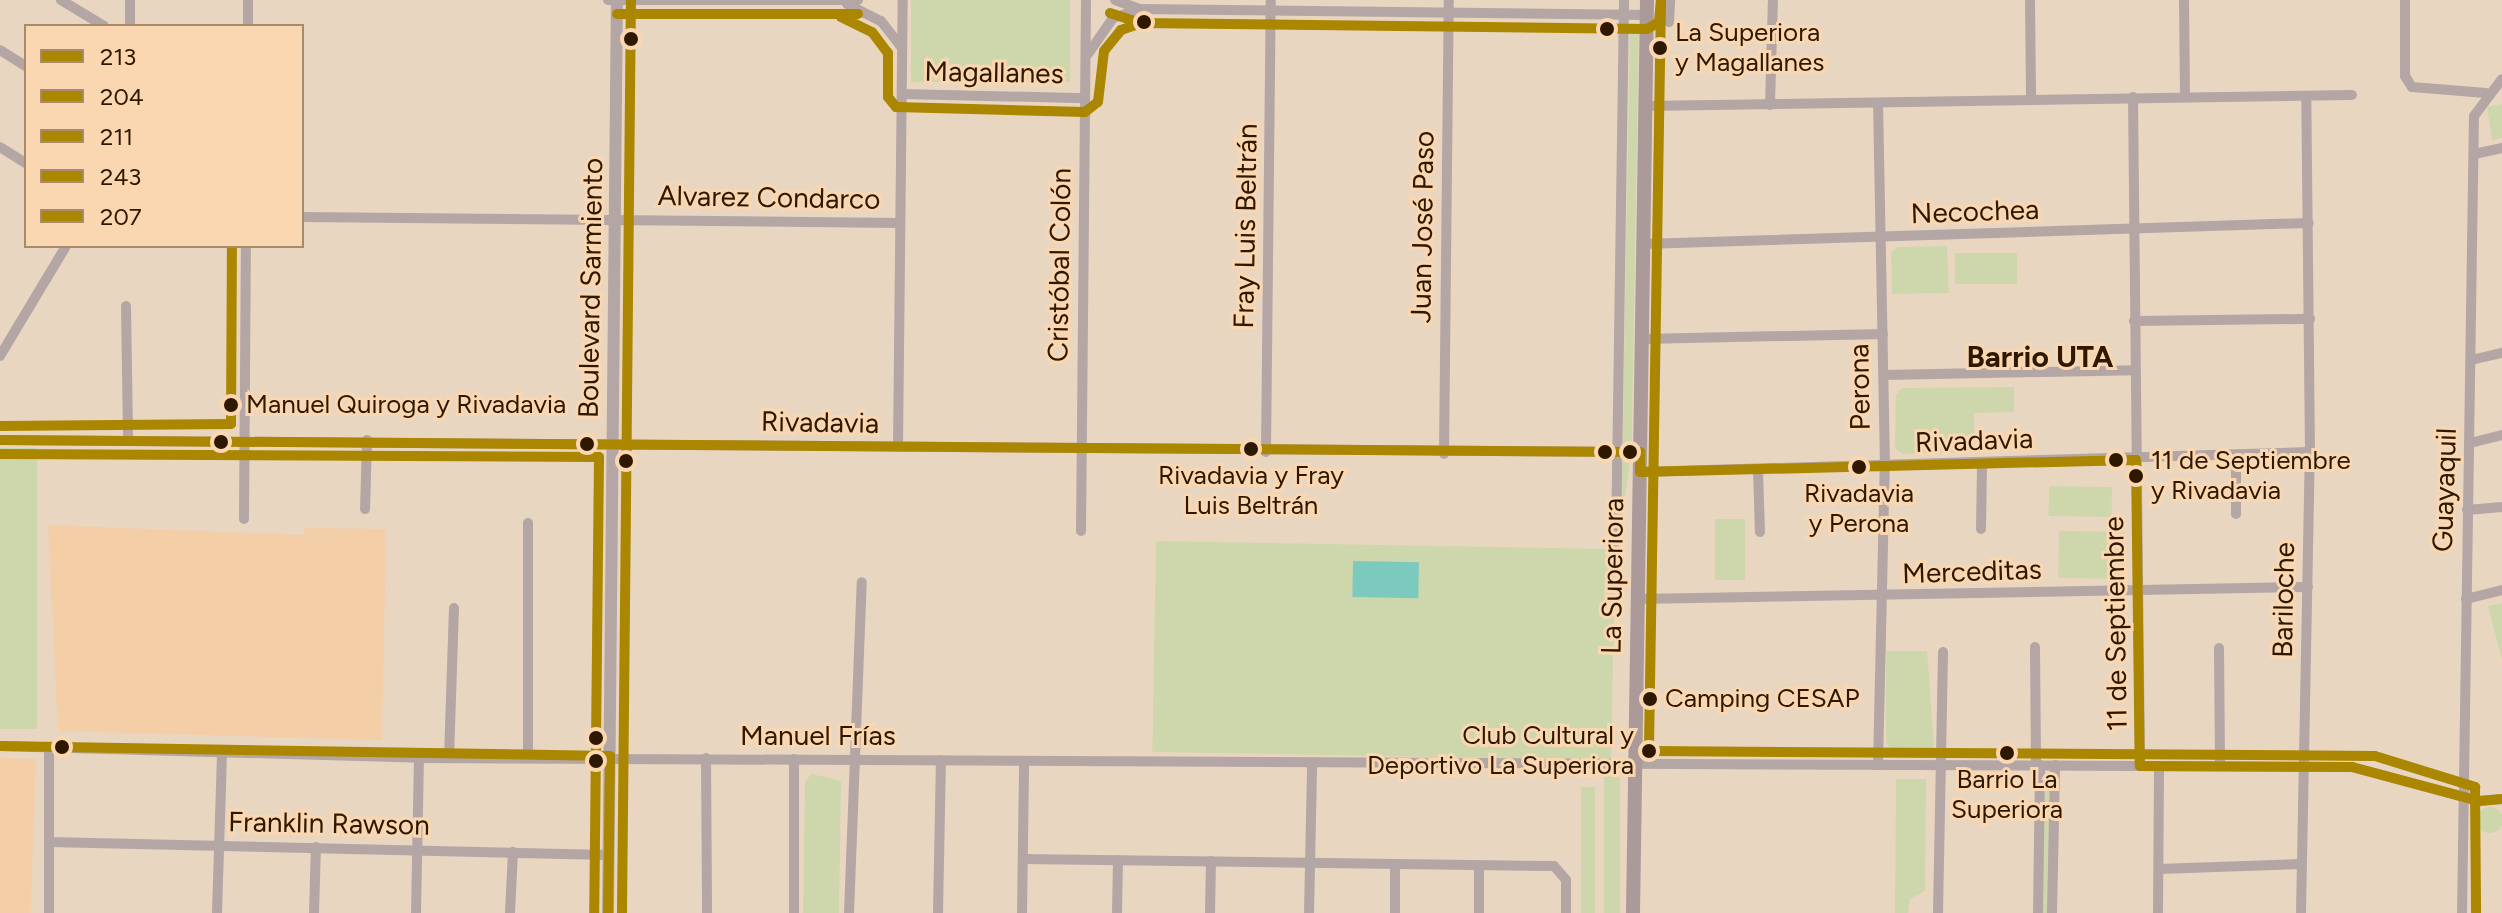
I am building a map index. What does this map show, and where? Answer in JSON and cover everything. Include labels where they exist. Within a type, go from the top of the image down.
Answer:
[{"type":"main road","name":"La Superiora","points":[[1633,913],[1647,8]]},
{"type":"street","points":[[61,0],[101,24]]},
{"type":"street","points":[[130,0],[130,24]]},
{"type":"street","points":[[248,0],[248,24]]},
{"type":"street","points":[[608,0],[852,2],[881,21],[902,48]]},
{"type":"street","name":"Boulevard Sarmiento","points":[[608,913],[617,0]]},
{"type":"street","points":[[898,447],[903,0]]},
{"type":"street","name":"Cristóbal Colón","points":[[1081,531],[1086,0]]},
{"type":"street","name":"Magallanes","points":[[1115,0],[1140,9]]},
{"type":"street","name":"Juan José Paso","points":[[1444,454],[1449,0]]},
{"type":"street","points":[[1616,542],[1624,0]]},
{"type":"street","points":[[1669,22],[1670,0]]},
{"type":"street","points":[[1770,105],[1773,0]]},
{"type":"street","points":[[2030,0],[2031,100]]},
{"type":"street","points":[[2184,0],[2185,97]]},
{"type":"street","points":[[2405,0],[2405,76],[2412,87],[2486,93],[2502,79]]},
{"type":"street","name":"Magallanes","points":[[1085,62],[1113,18],[1140,9],[1271,5],[1624,15],[1647,8]]},
{"type":"street","name":"Fray Luis Beltrán","points":[[1266,452],[1271,5]]},
{"type":"street","points":[[0,50],[24,65]]},
{"type":"street","name":"Guayaquil","points":[[2462,913],[2474,116],[2486,93]]},
{"type":"street","name":"Magallanes","points":[[902,94],[1085,98]]},
{"type":"street","points":[[1645,106],[2352,95]]},
{"type":"street","name":"Bariloche","points":[[2301,913],[2310,452],[2306,96]]},
{"type":"street","name":"11 de Septiembre","points":[[2133,97],[2140,766]]},
{"type":"street","name":"Perona","points":[[1878,103],[1885,466],[1878,765]]},
{"type":"street","points":[[0,147],[24,162]]},
{"type":"street","points":[[2474,154],[2502,148]]},
{"type":"street","name":"Alvarez Condarco","points":[[304,217],[900,223]]},
{"type":"street","name":"Necochea","points":[[1643,244],[2309,223]]},
{"type":"street","points":[[0,356],[65,248]]},
{"type":"street","points":[[244,519],[246,248]]},
{"type":"street","points":[[126,306],[128,437]]},
{"type":"street","points":[[2134,321],[2310,319]]},
{"type":"street","points":[[1642,339],[1883,334]]},
{"type":"street","points":[[2471,360],[2502,353]]},
{"type":"street","points":[[1884,375],[2134,370]]},
{"type":"street","points":[[2470,443],[2502,435]]},
{"type":"street","name":"Rivadavia","points":[[0,440],[128,437],[1444,454],[1640,452]]},
{"type":"street","points":[[365,509],[367,440]]},
{"type":"street","name":"Rivadavia","points":[[1640,472],[2136,460],[2310,452]]},
{"type":"street","points":[[2236,456],[2236,514]]},
{"type":"street","points":[[1981,529],[1982,464]]},
{"type":"street","points":[[1758,470],[1760,532]]},
{"type":"street","points":[[2467,510],[2502,507]]},
{"type":"street","points":[[528,523],[528,757]]},
{"type":"street","points":[[849,913],[862,582]]},
{"type":"street","name":"Merceditas","points":[[1638,599],[2308,587]]},
{"type":"street","points":[[2466,599],[2502,590]]},
{"type":"street","points":[[449,758],[454,608]]},
{"type":"street","points":[[2035,647],[2038,913]]},
{"type":"street","points":[[2219,648],[2220,766]]},
{"type":"street","points":[[1938,913],[1943,652]]},
{"type":"street","name":"Manuel Frías","points":[[0,746],[419,758],[610,756],[1312,764],[2304,766],[2372,770],[2463,795],[2502,799]]},
{"type":"street","points":[[49,748],[49,913]]},
{"type":"street","points":[[217,913],[222,753]]},
{"type":"street","points":[[416,913],[419,758]]},
{"type":"street","points":[[706,758],[707,913]]},
{"type":"street","points":[[794,759],[794,913]]},
{"type":"street","points":[[938,913],[941,760]]},
{"type":"street","points":[[1022,913],[1024,761]]},
{"type":"street","points":[[1309,913],[1312,764]]},
{"type":"street","points":[[2052,913],[2055,765]]},
{"type":"street","points":[[2158,913],[2159,766]]},
{"type":"street","name":"Franklin Rawson","points":[[49,842],[417,847],[608,855]]},
{"type":"street","points":[[314,913],[316,847]]},
{"type":"street","points":[[510,913],[513,852]]},
{"type":"street","points":[[1023,859],[1554,866],[1566,880],[1566,913]]},
{"type":"street","points":[[1117,913],[1118,860]]},
{"type":"street","points":[[1210,913],[1211,861]]},
{"type":"street","points":[[1395,864],[1395,913]]},
{"type":"street","points":[[2159,869],[2301,864]]},
{"type":"street","points":[[1479,865],[1479,913]]},
{"type":"shaded area","points":[[48,525],[304,535],[305,528],[386,529],[382,740],[58,731]]},
{"type":"shaded area","points":[[0,758],[36,759],[31,913],[0,913]]},
{"type":"green space","points":[[911,0],[1070,0],[1070,82],[911,82]]},
{"type":"green space","points":[[1630,24],[1639,24],[1632,445],[1623,445]]},
{"type":"green space","points":[[2502,104],[2502,138],[2492,140],[2487,107]]},
{"type":"green space","points":[[1947,246],[1949,293],[1892,294],[1891,253],[1897,247]]},
{"type":"green space","points":[[1955,253],[2017,253],[2017,284],[1955,284]]},
{"type":"green space","points":[[2014,387],[2014,412],[1974,413],[1974,452],[1902,454],[1895,448],[1896,395],[1902,388]]},
{"type":"green space","points":[[0,448],[37,448],[37,729],[0,729]]},
{"type":"green space","points":[[1623,461],[1630,462],[1618,548],[1611,547]]},
{"type":"green space","points":[[2049,486],[2112,487],[2111,517],[2048,516]]},
{"type":"green space","points":[[1715,519],[1745,519],[1745,580],[1715,580]]},
{"type":"green space","points":[[2059,531],[2125,532],[2124,579],[2058,578]]},
{"type":"green space","points":[[1156,541],[1615,549],[1611,760],[1152,752]]},
{"type":"green space","points":[[2502,603],[2502,660],[2488,606]]},
{"type":"green space","points":[[1886,651],[1927,651],[1934,746],[1923,757],[1897,755],[1886,743]]},
{"type":"green space","points":[[812,774],[841,781],[839,913],[803,913],[805,781]]},
{"type":"green space","points":[[1604,776],[1620,776],[1620,913],[1604,913]]},
{"type":"green space","points":[[1896,779],[1926,779],[1925,891],[1910,899],[1908,913],[1895,913]]},
{"type":"green space","points":[[1581,787],[1595,787],[1595,913],[1581,913]]},
{"type":"green space","points":[[2044,787],[2051,787],[2048,913],[2042,913]]},
{"type":"green space","points":[[2490,807],[2499,811],[2503,820],[2499,829],[2490,833],[2481,829],[2477,820],[2481,811]]},
{"type":"water","points":[[1353,561],[1419,562],[1418,598],[1352,597]]},
{"type":"transit line","name":"243","points":[[622,913],[631,0]]},
{"type":"transit line","name":"204","points":[[1110,13],[1140,23],[1647,29],[1659,22],[1661,0]]},
{"type":"transit line","name":"211","points":[[1661,0],[1649,751],[2375,756],[2475,787],[2476,913]]},
{"type":"transit line","name":"204","points":[[617,14],[858,14]]},
{"type":"transit line","name":"204","points":[[841,17],[872,32],[888,53],[888,97],[896,107],[1085,112],[1098,102],[1104,51],[1121,30],[1144,22]]},
{"type":"transit line","name":"243","points":[[0,426],[231,424],[232,248]]},
{"type":"transit line","name":"213","points":[[0,440],[1640,452],[1640,472],[2136,460],[2140,766],[2352,767],[2479,801],[2502,799]]},
{"type":"transit line","name":"204","points":[[0,454],[599,457],[594,913]]},
{"type":"transit line","name":"207","points":[[0,746],[610,756],[608,913]]},
{"type":"place","name":"La Superiora y Magallanes","points":[[1660,48]]},
{"type":"place","name":"Manuel Quiroga y Rivadavia","points":[[231,405]]},
{"type":"place","name":"Rivadavia y Fray Luis Beltrán","points":[[1251,449]]},
{"type":"place","name":"Rivadavia y Perona","points":[[1859,467]]},
{"type":"place","name":"11 de Septiembre y Rivadavia","points":[[2136,476]]},
{"type":"place","name":"Camping CESAP","points":[[1650,699]]},
{"type":"place","name":"Club Cultural y Deportivo La Superiora","points":[[1649,751]]},
{"type":"place","name":"Barrio La Superiora","points":[[2007,753]]},
{"type":"district","name":"Barrio UTA","points":[[2040,357]]}]
